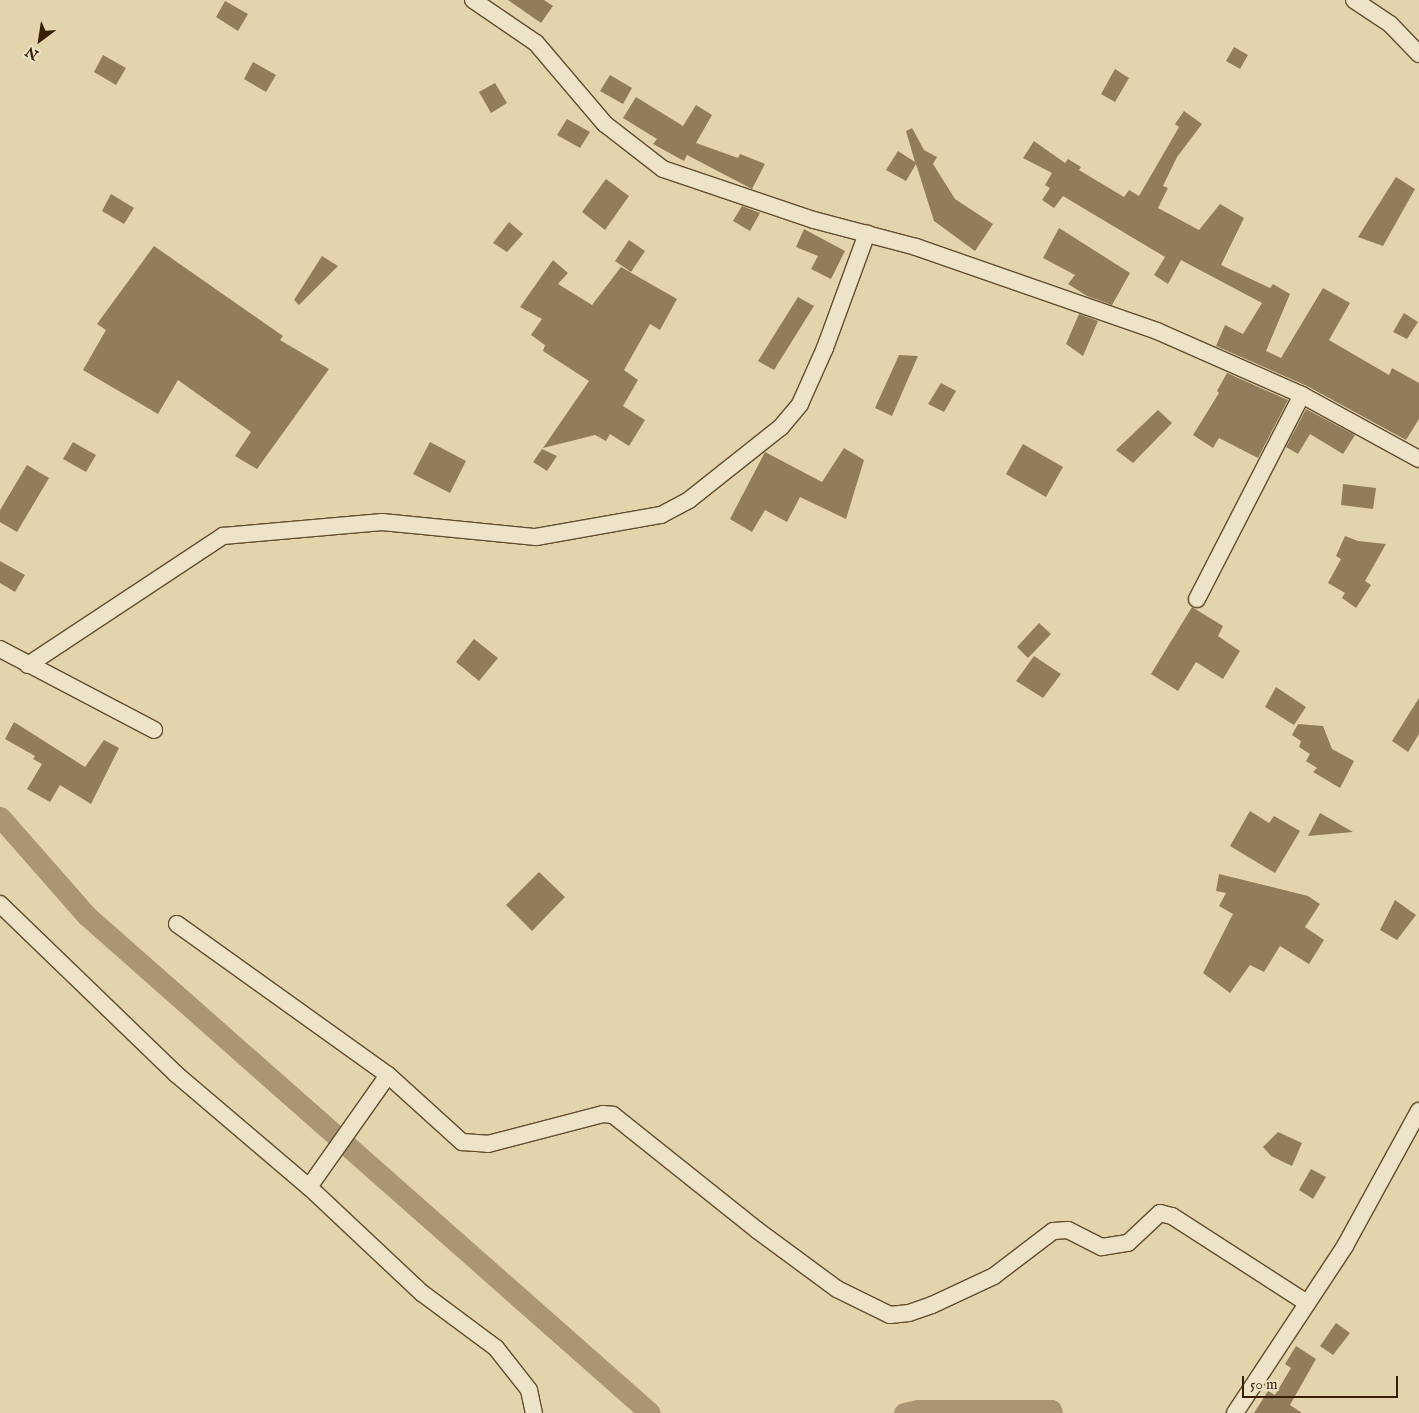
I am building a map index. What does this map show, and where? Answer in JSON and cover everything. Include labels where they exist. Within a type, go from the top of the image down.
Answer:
[{"type":"street","points":[[473,0],[536,44],[605,124],[663,169],[814,220],[867,233],[1157,332],[1302,395],[1419,459]]},
{"type":"street","points":[[1354,0],[1390,24],[1419,54]]},
{"type":"street","points":[[28,665],[223,536],[382,522],[536,537],[662,515],[689,500],[781,427],[800,404],[825,348],[867,233]]},
{"type":"street","points":[[1197,599],[1302,395]]},
{"type":"street","points":[[0,649],[154,730]]},
{"type":"street","points":[[0,904],[176,1074],[309,1187],[422,1293],[496,1348],[529,1390],[534,1413]]},
{"type":"street","points":[[176,924],[388,1075],[462,1142],[488,1144],[602,1114],[613,1115],[829,1283],[890,1315],[909,1314],[994,1276],[1053,1231],[1068,1230],[1102,1247],[1128,1243],[1160,1213],[1172,1216],[1307,1303]]},
{"type":"street","points":[[309,1187],[388,1075]]},
{"type":"street","points":[[1235,1413],[1345,1246],[1419,1111]]},
{"type":"building","points":[[508,0],[544,0],[553,6],[541,23]]},
{"type":"building","points":[[225,1],[248,14],[238,31],[216,17]]},
{"type":"building","points":[[1234,47],[1248,55],[1240,69],[1226,61]]},
{"type":"building","points":[[103,55],[126,68],[116,85],[94,72]]},
{"type":"building","points":[[253,62],[276,75],[266,92],[244,79]]},
{"type":"building","points":[[1115,69],[1129,78],[1115,102],[1101,94]]},
{"type":"building","points":[[610,75],[632,88],[623,104],[600,91]]},
{"type":"building","points":[[495,83],[507,103],[491,113],[479,92]]},
{"type":"building","points":[[636,97],[683,126],[696,105],[712,115],[696,143],[738,158],[740,154],[765,164],[752,189],[687,155],[684,161],[653,144],[657,139],[623,118]]},
{"type":"building","points":[[1184,111],[1202,124],[1177,157],[1163,186],[1168,188],[1158,208],[1199,230],[1220,204],[1244,218],[1221,265],[1270,288],[1273,284],[1290,294],[1266,351],[1281,358],[1323,288],[1350,303],[1329,340],[1389,375],[1392,368],[1419,383],[1419,419],[1406,440],[1307,386],[1216,346],[1225,325],[1243,334],[1262,303],[1181,260],[1168,284],[1154,275],[1165,257],[1063,196],[1054,208],[1042,200],[1050,188],[1045,185],[1052,173],[1023,158],[1034,141],[1065,163],[1068,159],[1081,167],[1079,170],[1124,197],[1129,190],[1139,196],[1179,127],[1175,124]]},
{"type":"building","points":[[567,119],[590,132],[580,148],[557,135]]},
{"type":"building","points":[[912,128],[924,150],[937,157],[933,164],[955,199],[993,224],[975,251],[934,221],[916,164],[906,181],[886,170],[898,151],[915,162],[906,131]]},
{"type":"building","points":[[1396,177],[1415,189],[1383,246],[1358,237]]},
{"type":"building","points":[[606,179],[629,196],[605,230],[582,212]]},
{"type":"building","points":[[111,194],[134,208],[124,224],[102,211]]},
{"type":"building","points":[[742,206],[760,213],[750,231],[733,221]]},
{"type":"building","points":[[509,222],[523,234],[507,252],[493,243]]},
{"type":"building","points":[[1059,228],[1130,273],[1112,305],[1087,296],[1068,284],[1075,275],[1043,258]]},
{"type":"building","points":[[804,229],[845,251],[831,279],[811,269],[818,256],[796,247]]},
{"type":"building","points":[[629,240],[645,251],[631,272],[615,261]]},
{"type":"building","points":[[154,246],[283,336],[280,340],[329,369],[257,469],[235,456],[251,432],[178,380],[158,414],[83,370],[106,330],[97,324]]},
{"type":"building","points":[[322,256],[338,266],[299,305],[294,300]]},
{"type":"building","points":[[553,260],[568,273],[558,284],[592,305],[621,267],[677,299],[660,330],[650,324],[624,370],[638,380],[623,406],[645,420],[629,446],[610,434],[606,441],[595,435],[543,448],[589,381],[543,351],[545,345],[531,335],[542,319],[520,307]]},
{"type":"building","points":[[798,297],[814,306],[774,370],[758,361]]},
{"type":"building","points":[[1404,313],[1418,322],[1407,339],[1393,332]]},
{"type":"building","points":[[1079,314],[1098,321],[1083,356],[1066,344]]},
{"type":"building","points":[[899,355],[918,356],[892,416],[875,408]]},
{"type":"building","points":[[1227,373],[1288,400],[1258,458],[1219,438],[1213,448],[1193,435],[1219,393],[1217,391]]},
{"type":"building","points":[[941,383],[956,391],[944,412],[928,404]]},
{"type":"building","points":[[1306,409],[1355,435],[1343,454],[1310,434],[1298,454],[1286,447]]},
{"type":"building","points":[[1158,410],[1172,423],[1133,463],[1116,450]]},
{"type":"building","points":[[73,442],[96,455],[86,472],[63,459]]},
{"type":"building","points":[[430,442],[466,461],[450,493],[413,474]]},
{"type":"building","points":[[1023,444],[1063,467],[1046,497],[1006,474]]},
{"type":"building","points":[[844,448],[864,460],[846,519],[800,497],[787,522],[765,510],[752,532],[730,519],[765,452],[822,482]]},
{"type":"building","points":[[542,449],[557,456],[547,471],[533,462]]},
{"type":"building","points":[[27,465],[49,478],[17,532],[0,522],[0,510]]},
{"type":"building","points":[[1343,484],[1376,488],[1373,509],[1341,505]]},
{"type":"building","points":[[1345,536],[1358,541],[1386,544],[1365,581],[1371,585],[1356,608],[1342,598],[1345,593],[1328,583],[1341,559],[1336,556]]},
{"type":"building","points":[[0,561],[25,575],[15,592],[0,583]]},
{"type":"building","points":[[1192,607],[1223,626],[1218,636],[1240,651],[1223,679],[1196,662],[1178,691],[1151,674]]},
{"type":"building","points":[[1039,623],[1051,634],[1028,658],[1017,647]]},
{"type":"building","points":[[474,639],[498,658],[479,681],[456,662]]},
{"type":"building","points":[[1034,656],[1061,674],[1043,698],[1016,681]]},
{"type":"building","points":[[1276,687],[1306,707],[1294,725],[1265,707]]},
{"type":"building","points":[[1419,698],[1419,734],[1408,752],[1392,741]]},
{"type":"building","points":[[14,722],[85,767],[104,740],[119,748],[91,804],[60,785],[50,802],[27,789],[42,764],[33,759],[35,756],[5,739]]},
{"type":"building","points":[[1298,724],[1323,726],[1332,749],[1354,761],[1340,788],[1313,772],[1317,768],[1306,761],[1310,754],[1299,747],[1301,741],[1292,735]]},
{"type":"building","points":[[1250,811],[1269,823],[1274,816],[1300,831],[1275,873],[1230,846]]},
{"type":"building","points":[[1320,813],[1353,832],[1308,836]]},
{"type":"building","points":[[539,872],[565,897],[532,931],[506,905]]},
{"type":"building","points":[[1219,874],[1308,896],[1320,904],[1305,927],[1324,940],[1309,964],[1280,946],[1264,972],[1250,965],[1230,993],[1203,973],[1233,914],[1219,906],[1226,893],[1216,891]]},
{"type":"building","points":[[1395,900],[1416,915],[1397,940],[1380,930]]},
{"type":"building","points":[[1278,1132],[1302,1143],[1292,1166],[1271,1156],[1263,1147]]},
{"type":"building","points":[[1311,1169],[1326,1177],[1313,1199],[1299,1190]]},
{"type":"building","points":[[1336,1323],[1350,1333],[1333,1355],[1320,1346]]},
{"type":"building","points":[[1296,1346],[1316,1359],[1290,1405],[1302,1413],[1254,1413],[1268,1391],[1275,1395],[1291,1368],[1285,1364]]},
{"type":"waterway","points":[[0,817],[86,915],[650,1413]]},
{"type":"waterway","points":[[904,1413],[918,1410],[1051,1410],[1052,1413]]}]
